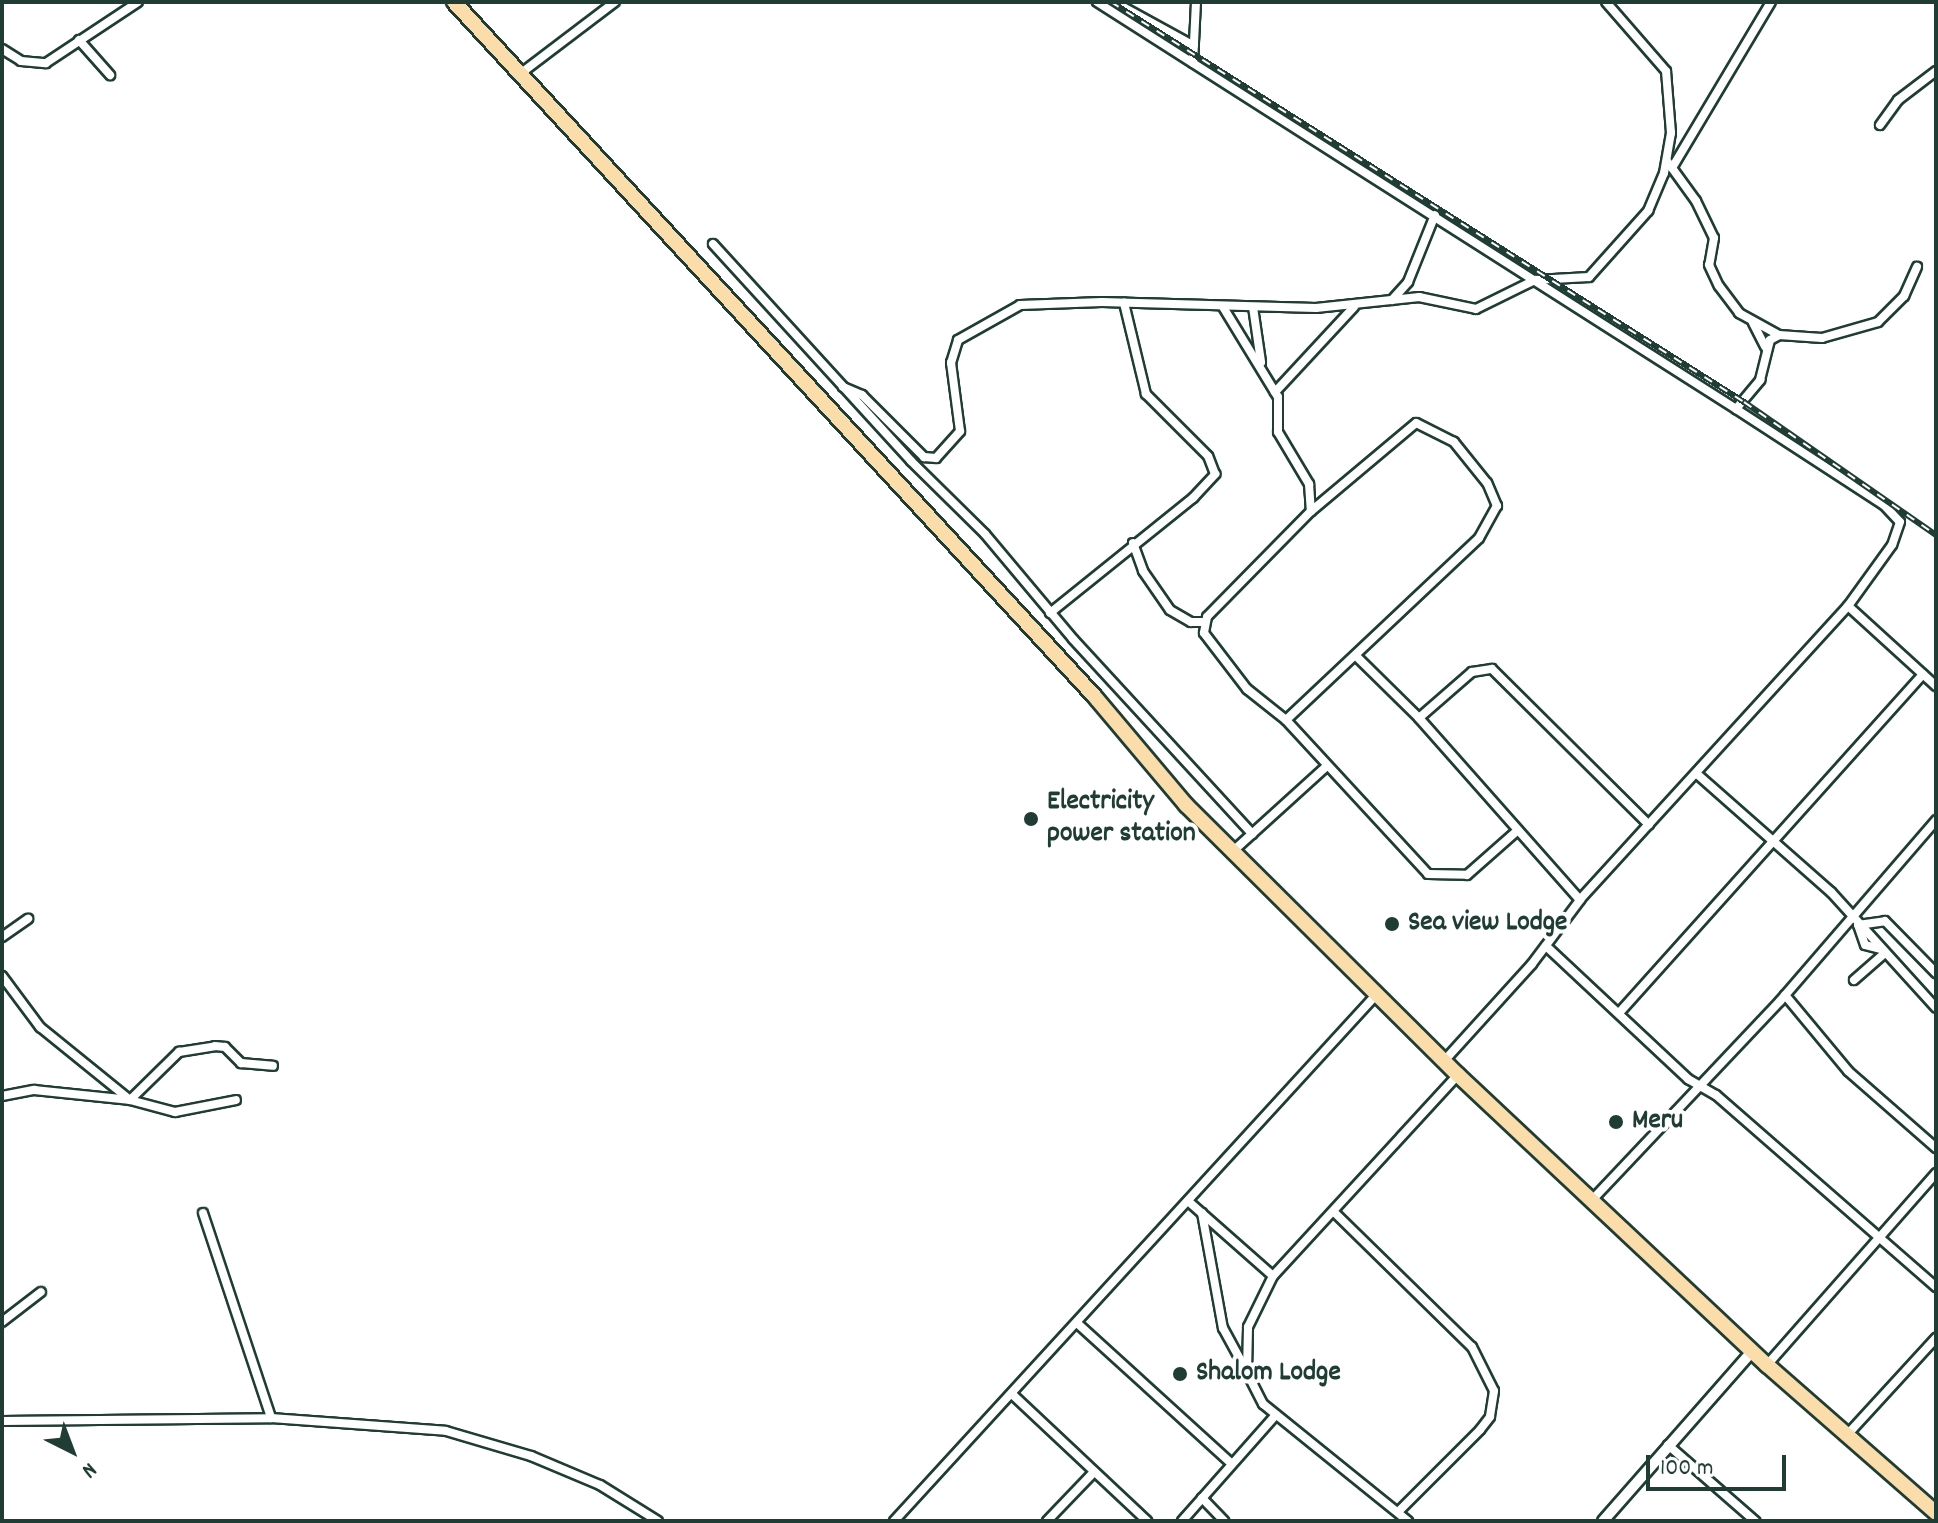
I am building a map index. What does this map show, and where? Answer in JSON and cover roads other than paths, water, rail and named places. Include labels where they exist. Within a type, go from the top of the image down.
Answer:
[{"type":"highway","points":[[454,2],[1232,852],[1591,1201],[1767,1365],[1936,1513]]},
{"type":"street","points":[[2,49],[21,61],[41,64],[138,2]]},
{"type":"street","points":[[520,74],[615,2]]},
{"type":"street","points":[[1097,2],[1736,409],[1884,505],[1900,522],[1892,545],[1848,606],[1580,900],[1546,946],[1444,1061]]},
{"type":"street","points":[[1114,2],[1194,46]]},
{"type":"street","points":[[1193,63],[1196,2]]},
{"type":"street","points":[[1606,2],[1666,71],[1671,133],[1669,165],[1714,238],[1709,265],[1732,306],[1753,322],[1779,335],[1822,338],[1878,322],[1904,296],[1917,267]]},
{"type":"street","points":[[843,387],[862,395],[924,457],[936,458],[960,431],[951,363],[962,335],[1020,305],[1355,306],[1419,297],[1476,309],[1535,280],[1585,279],[1597,272],[1648,211],[1669,165],[1771,2]]},
{"type":"street","points":[[79,40],[110,75]]},
{"type":"street","points":[[1880,125],[1898,100],[1936,71]]},
{"type":"street","points":[[1391,301],[1408,282],[1435,215]]},
{"type":"street","points":[[713,244],[843,387],[985,534],[1050,613],[1252,834]]},
{"type":"street","points":[[1050,613],[1133,543],[1193,498],[1216,470],[1146,394],[1124,303]]},
{"type":"street","points":[[1275,392],[1355,306]]},
{"type":"street","points":[[1223,307],[1261,363],[1275,392],[1278,432],[1309,484],[1311,511]]},
{"type":"street","points":[[1253,307],[1261,363]]},
{"type":"street","points":[[1736,409],[1760,380],[1765,347],[1753,322]]},
{"type":"street","points":[[1765,347],[1779,335]]},
{"type":"street","points":[[1133,543],[1143,571],[1170,610],[1191,622],[1204,622],[1311,511],[1416,423],[1454,442],[1494,498],[1496,513],[1486,529],[1286,720]]},
{"type":"street","points":[[1848,606],[1936,686]]},
{"type":"street","points":[[1204,622],[1208,640],[1247,689],[1286,720],[1418,866],[1435,876],[1467,875],[1518,830]]},
{"type":"street","points":[[1356,656],[1419,718],[1580,900]]},
{"type":"street","points":[[1419,718],[1472,672],[1492,669],[1649,825]]},
{"type":"street","points":[[1619,1013],[1923,674]]},
{"type":"street","points":[[1232,852],[1327,766]]},
{"type":"street","points":[[1697,774],[1774,841],[1855,921],[1936,1008]]},
{"type":"street","points":[[1591,1201],[1855,921],[1936,820]]},
{"type":"street","points":[[2,937],[28,919]]},
{"type":"street","points":[[1855,921],[1885,921],[1936,973]]},
{"type":"street","points":[[1546,946],[1699,1087],[1716,1095],[1877,1239],[1936,1287]]},
{"type":"street","points":[[1854,980],[1883,951]]},
{"type":"street","points":[[2,976],[33,1021],[130,1100]]},
{"type":"street","points":[[894,1521],[1013,1395],[1376,995]]},
{"type":"street","points":[[1785,995],[1848,1071],[1936,1148]]},
{"type":"street","points":[[130,1100],[179,1052],[222,1045],[241,1063],[273,1066]]},
{"type":"street","points":[[1247,1372],[1252,1310],[1273,1276],[1458,1075]]},
{"type":"street","points":[[2,1096],[34,1090],[130,1100],[175,1112],[236,1100]]},
{"type":"street","points":[[1767,1365],[1936,1173]]},
{"type":"street","points":[[1188,1201],[1273,1276]]},
{"type":"street","points":[[1334,1212],[1472,1347],[1494,1391],[1490,1417],[1480,1430],[1398,1512]]},
{"type":"street","points":[[203,1213],[271,1418]]},
{"type":"street","points":[[1202,1213],[1223,1328],[1247,1372],[1253,1391],[1274,1417],[1408,1521]]},
{"type":"street","points":[[2,1322],[41,1292]]},
{"type":"street","points":[[1077,1323],[1231,1463]]},
{"type":"street","points":[[1847,1435],[1936,1338]]},
{"type":"street","points":[[1606,1520],[1753,1350]]},
{"type":"street","points":[[1013,1395],[1147,1521]]},
{"type":"street","points":[[1182,1521],[1274,1417]]},
{"type":"street","points":[[2,1421],[271,1418],[419,1428],[486,1441],[600,1485],[658,1521]]},
{"type":"street","points":[[1668,1445],[1755,1521]]},
{"type":"street","points":[[1047,1521],[1093,1473]]},
{"type":"street","points":[[1202,1498],[1224,1521]]},
{"type":"railway","points":[[1111,2],[1744,402],[1936,535]]},
{"type":"place","name":"Electricity power station","points":[[1031,819]]},
{"type":"place","name":"Sea view Lodge","points":[[1392,924]]},
{"type":"place","name":"Meru","points":[[1616,1122]]},
{"type":"place","name":"Shalom Lodge","points":[[1180,1374]]}]
